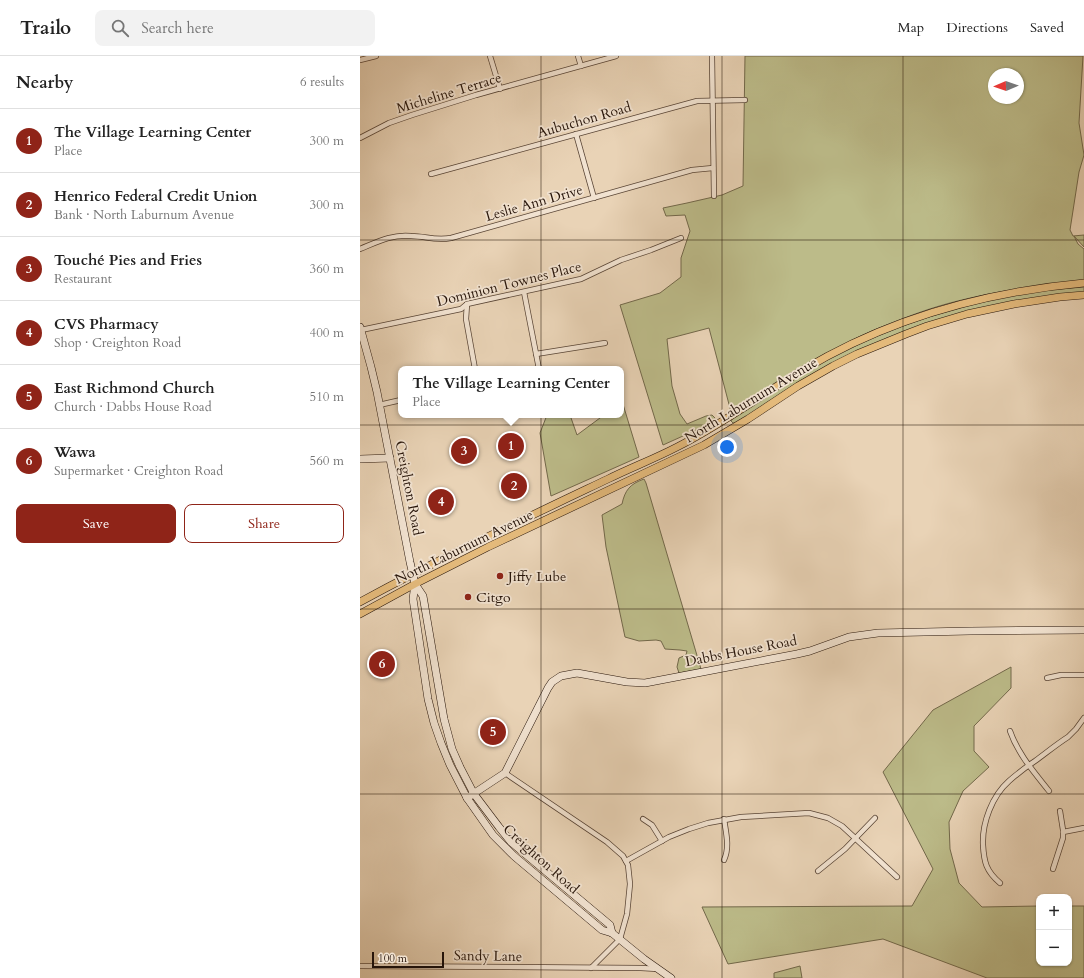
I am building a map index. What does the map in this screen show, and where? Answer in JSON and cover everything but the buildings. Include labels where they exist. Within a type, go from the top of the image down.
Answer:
[{"type":"main road","name":"North Laburnum Avenue","points":[[360,602],[499,531],[676,447],[737,412],[804,370],[878,332],[922,316],[986,298],[1034,289],[1084,284]]},
{"type":"main road","name":"North Laburnum Avenue","points":[[360,614],[488,547],[698,448],[748,419],[818,374],[888,340],[940,322],[990,308],[1039,300],[1084,295]]},
{"type":"main road","name":"Creighton Road","points":[[360,329],[372,371],[415,584],[413,599],[428,699],[441,744],[450,765],[467,798],[494,835],[514,856],[602,930],[612,933],[644,960],[660,969],[671,978]]},
{"type":"main road","points":[[360,459],[390,458]]},
{"type":"main road","name":"Creighton Road","points":[[415,584],[424,596],[441,704],[448,734],[460,767],[474,794],[512,842],[610,924],[612,933]]},
{"type":"main road","name":"Dabbs House Road","points":[[467,798],[505,773],[548,688],[552,682],[561,676],[577,673],[627,682],[645,683],[797,654],[849,637],[872,634],[963,631],[1084,630]]},
{"type":"street","points":[[360,60],[376,56]]},
{"type":"street","points":[[490,56],[500,89]]},
{"type":"street","points":[[578,56],[581,66]]},
{"type":"street","name":"Micheline Terrace","points":[[360,138],[403,118],[616,56]]},
{"type":"street","points":[[712,56],[714,196]]},
{"type":"street","name":"Aubuchon Road","points":[[431,174],[697,101],[745,100]]},
{"type":"street","points":[[576,134],[594,198]]},
{"type":"street","name":"Leslie Ann Drive","points":[[360,249],[382,239],[393,236],[410,236],[436,240],[451,238],[692,170],[713,168]]},
{"type":"street","name":"Dominion Townes Place","points":[[360,329],[461,308],[467,304],[581,279],[621,260],[682,238]]},
{"type":"street","points":[[524,292],[538,366]]},
{"type":"street","points":[[467,304],[466,319],[474,366]]},
{"type":"street","points":[[536,354],[605,343]]},
{"type":"street","points":[[379,405],[398,401]]},
{"type":"street","points":[[1047,678],[1061,675],[1084,675]]},
{"type":"street","points":[[1000,883],[990,874],[986,865],[983,842],[984,826],[991,806],[998,794],[1008,782],[1068,737],[1084,718]]},
{"type":"street","points":[[1010,731],[1014,741],[1029,765],[1049,791]]},
{"type":"street","points":[[505,773],[607,842],[616,849],[626,861],[630,875],[630,884],[627,914],[620,939],[591,968]]},
{"type":"street","points":[[1053,869],[1063,838],[1060,811]]},
{"type":"street","points":[[626,861],[662,841],[689,829],[708,823],[742,817],[794,813],[814,814],[838,823],[897,877]]},
{"type":"street","points":[[818,871],[828,864],[856,838],[875,818]]},
{"type":"street","points":[[643,819],[652,825],[662,841]]},
{"type":"street","points":[[724,820],[728,845],[728,850],[724,860]]},
{"type":"street","points":[[1063,832],[1084,828]]},
{"type":"street","name":"Sandy Lane","points":[[360,966],[660,969]]},
{"type":"shaded area","points":[[745,56],[1083,56],[1079,123],[1084,155],[1079,172],[1070,230],[1073,236],[1084,235],[1084,247],[1074,236],[1078,244],[1084,249],[1084,280],[979,296],[938,306],[909,316],[843,345],[731,412],[709,328],[667,339],[672,386],[680,414],[687,424],[706,416],[712,415],[715,418],[714,422],[663,445],[620,305],[660,293],[681,277],[681,258],[690,231],[685,215],[666,216],[663,208],[722,195],[743,186]]},
{"type":"shaded area","points":[[1084,287],[1084,293],[1031,299],[887,338],[736,423],[731,421],[771,393],[835,356],[859,344],[910,323],[962,307],[1015,295]]},
{"type":"shaded area","points":[[624,408],[639,457],[551,496],[540,433],[546,418],[571,418],[577,435],[600,418],[624,418]]},
{"type":"shaded area","points":[[644,479],[701,669],[679,673],[677,667],[679,658],[686,655],[687,651],[665,649],[661,641],[639,641],[625,637],[606,547],[602,515],[622,504],[629,488],[635,483]]},
{"type":"shaded area","points":[[1011,667],[1011,688],[974,726],[974,751],[989,767],[963,791],[949,822],[950,849],[959,883],[982,907],[1036,906],[1036,966],[1072,966],[1072,906],[1084,906],[1084,978],[987,978],[883,939],[728,964],[702,907],[912,906],[933,869],[883,772],[933,710]]},
{"type":"shaded area","points":[[800,966],[802,978],[774,978],[774,973]]},
{"type":"place","name":"The Village Learning Center","points":[[511,446]]},
{"type":"place","name":"Touché Pies and Fries","points":[[464,451]]},
{"type":"place","name":"Henrico Federal Credit Union","points":[[514,486]]},
{"type":"place","name":"CVS Pharmacy","points":[[441,502]]},
{"type":"place","name":"Jiffy Lube","points":[[500,576]]},
{"type":"place","name":"Citgo","points":[[468,597]]},
{"type":"place","name":"Wawa","points":[[382,664]]},
{"type":"place","name":"East Richmond Church","points":[[493,732]]}]
